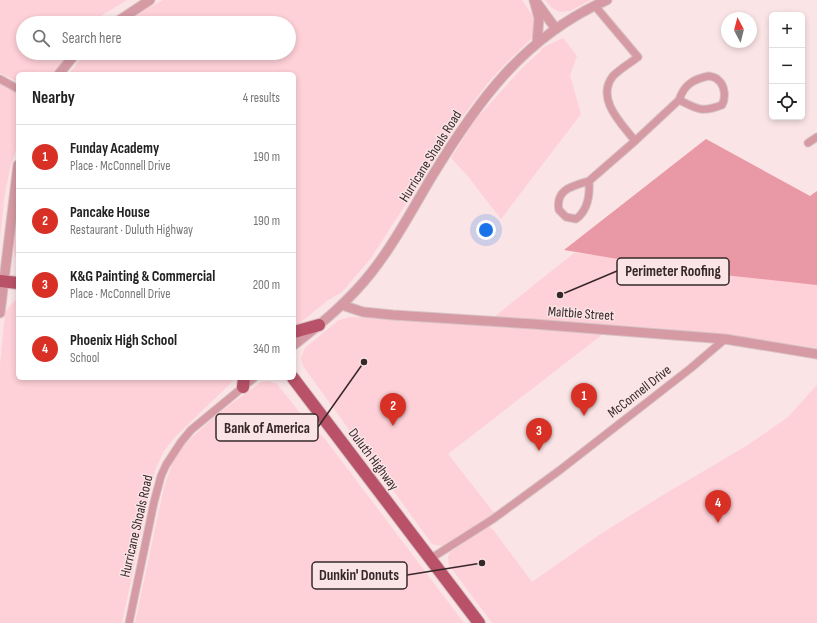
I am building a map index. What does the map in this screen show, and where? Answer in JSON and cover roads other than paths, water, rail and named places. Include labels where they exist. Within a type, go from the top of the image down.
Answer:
[{"type":"main road","points":[[2,282],[16,283]]},
{"type":"main road","points":[[296,331],[319,325]]},
{"type":"main road","name":"Duluth Highway","points":[[295,380],[479,623]]},
{"type":"street","points":[[126,16],[150,0]]},
{"type":"street","points":[[534,0],[556,29]]},
{"type":"street","points":[[534,0],[538,18],[537,43]]},
{"type":"street","name":"Hurricane Shoals Road","points":[[296,343],[342,305],[372,272],[481,102],[502,76],[537,43],[556,29],[607,0]]},
{"type":"street","points":[[595,6],[638,57],[614,75],[607,92],[609,106],[635,141]]},
{"type":"street","points":[[61,72],[70,60]]},
{"type":"street","points":[[589,181],[590,194],[582,215],[576,219],[566,217],[559,210],[559,198],[565,190],[589,181],[679,100],[681,92],[686,85],[709,76],[717,78],[721,82],[725,100],[722,105],[705,110],[699,109],[679,100]]},
{"type":"street","points":[[0,79],[16,87]]},
{"type":"street","points":[[808,143],[817,136]]},
{"type":"street","points":[[0,314],[2,282],[16,180]]},
{"type":"street","name":"Maltbie Street","points":[[342,305],[363,312],[393,315],[726,339],[817,354]]},
{"type":"street","name":"McConnell Drive","points":[[430,559],[493,519],[560,470],[726,339]]},
{"type":"street","name":"Hurricane Shoals Road","points":[[129,623],[154,502],[161,476],[166,465],[191,430],[244,383]]},
{"type":"place","name":"Perimeter Roofing","points":[[560,295]]},
{"type":"place","name":"Bank of America","points":[[364,362]]},
{"type":"place","name":"Funday Academy","points":[[584,416]]},
{"type":"place","name":"Pancake House","points":[[393,426]]},
{"type":"place","name":"K&G Painting & Commercial","points":[[539,451]]},
{"type":"place","name":"Phoenix High School","points":[[718,523]]},
{"type":"place","name":"Dunkin' Donuts","points":[[482,563]]}]
